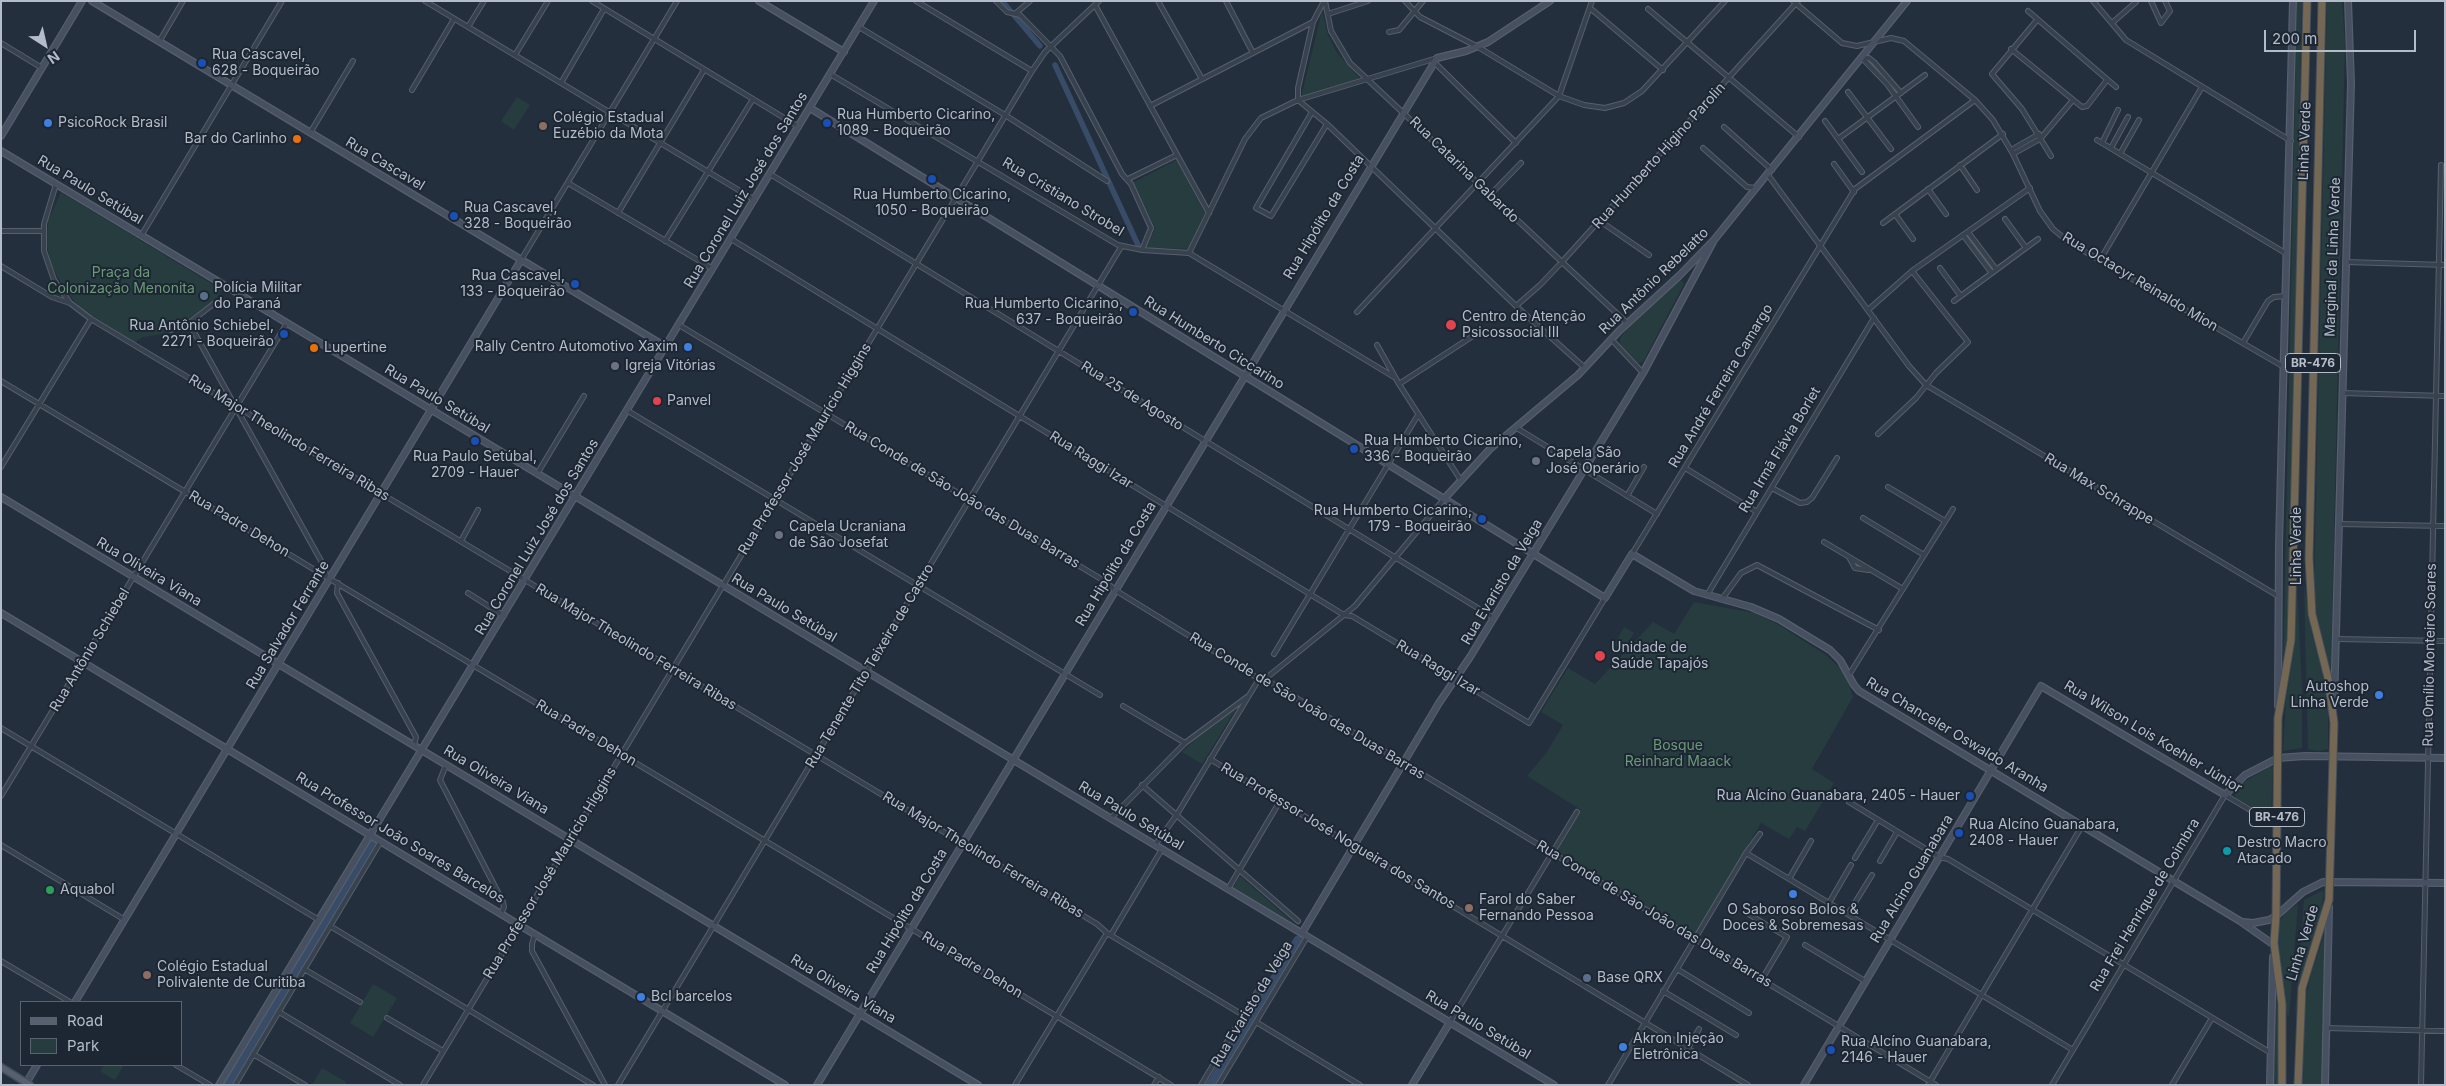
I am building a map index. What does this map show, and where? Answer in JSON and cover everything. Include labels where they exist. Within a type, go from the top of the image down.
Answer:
[{"type":"highway","name":"Linha Verde","points":[[2282,1085],[2282,1004],[2274,943],[2276,916],[2278,718],[2291,640],[2307,1]]},
{"type":"highway","name":"Linha Verde","points":[[2298,1085],[2302,988],[2329,900],[2334,723],[2328,678],[2312,614],[2309,567],[2322,1]]},
{"type":"main road","points":[[1,136],[82,1]]},
{"type":"main road","name":"Rua Cascavel","points":[[92,1],[666,348]]},
{"type":"main road","points":[[759,1],[844,52]]},
{"type":"main road","name":"Rua Coronel Luiz José dos Santos","points":[[219,1085],[423,751],[874,1]]},
{"type":"main road","points":[[1435,60],[1478,47],[1550,1]]},
{"type":"main road","name":"Rua Antônio Rebelatto","points":[[1444,499],[1460,479],[1516,427],[1585,368],[1627,323],[1680,276],[1714,240],[1758,188],[1907,1]]},
{"type":"main road","points":[[2278,718],[2278,596],[2291,141],[2293,1]]},
{"type":"main road","name":"Marginal da Linha Verde","points":[[2334,723],[2351,66],[2348,1]]},
{"type":"main road","name":"Rua Hipólito da Costa","points":[[817,1085],[1435,60]]},
{"type":"main road","name":"Rua Humberto Ciccarino","points":[[810,108],[1606,598]]},
{"type":"main road","name":"Rua Paulo Setúbal","points":[[1,151],[1554,1085]]},
{"type":"main road","name":"Rua Evaristo da Veiga","points":[[1304,935],[1404,762],[1534,554],[1643,373],[1714,240]]},
{"type":"main road","name":"Rua Salvador Ferrante","points":[[76,1001],[279,664],[328,577],[381,494],[522,260]]},
{"type":"main road","points":[[1680,276],[1691,284]]},
{"type":"main road","name":"Rua Oliveira Viana","points":[[1,497],[978,1085]]},
{"type":"main road","name":"Rua Chanceler Oswaldo Aranha","points":[[1632,554],[1684,586],[1771,615],[1815,640],[1835,654],[1859,690],[2274,943]]},
{"type":"main road","name":"Rua André Ferreira Camargo","points":[[1606,598],[1632,554]]},
{"type":"main road","name":"Rua Professor João Soares Barcelos","points":[[1,612],[785,1085]]},
{"type":"main road","name":"Rua Alcino Guanabara","points":[[1804,1085],[2042,686]]},
{"type":"main road","name":"Rua Wilson Lois Koehler Júnior","points":[[2042,686],[2225,795]]},
{"type":"main road","points":[[2278,758],[2333,756],[2445,758]]},
{"type":"main road","name":"Rua Frei Henrique de Coimbra","points":[[2225,795],[2245,774],[2278,758]]},
{"type":"main road","points":[[2240,921],[2261,922],[2276,916],[2303,892],[2330,881],[2445,883]]},
{"type":"main road","points":[[2325,1085],[2329,900]]},
{"type":"main road","points":[[2270,1085],[2274,943]]},
{"type":"main road","points":[[1412,1085],[1450,1022]]},
{"type":"main road","points":[[1,1067],[27,1084],[36,1066]]},
{"type":"street","points":[[159,42],[184,1]]},
{"type":"street","points":[[141,236],[282,1]]},
{"type":"street","points":[[425,1],[755,200]]},
{"type":"street","points":[[468,27],[484,1]]},
{"type":"street","points":[[515,55],[548,1]]},
{"type":"street","points":[[592,1],[798,127]]},
{"type":"street","points":[[522,260],[677,1]]},
{"type":"street","points":[[916,1],[1032,71]]},
{"type":"street","points":[[996,1],[1007,12],[1014,13],[1060,56],[1122,174],[1128,179],[1151,228],[1142,250]]},
{"type":"street","points":[[1014,13],[1030,1]]},
{"type":"street","points":[[1158,1],[1202,79]]},
{"type":"street","points":[[1226,1],[1253,53]]},
{"type":"street","points":[[1324,1],[1313,22],[1298,88],[1298,100],[1327,124],[1516,306],[1585,368]]},
{"type":"street","name":"Rua Catarina Gabardo","points":[[1324,1],[1331,31],[1340,50],[1350,63],[1627,323]]},
{"type":"street","points":[[1328,14],[1368,1]]},
{"type":"street","points":[[1405,1],[1415,14],[1478,47],[1559,96],[1584,105],[1605,108],[1624,103],[1642,91],[1725,1]]},
{"type":"street","points":[[1389,32],[1399,30],[1415,14],[1423,1]]},
{"type":"street","points":[[1357,312],[1559,96],[1592,1]]},
{"type":"street","points":[[2093,1],[2126,40],[2291,141]]},
{"type":"street","points":[[2151,1],[2161,23],[2170,11],[2166,1]]},
{"type":"street","name":"Rua Octacyr Reinaldo Mion","points":[[1795,2],[1842,43],[1857,46],[1891,38],[1904,41],[1975,100],[2003,134],[2040,211],[2054,229],[2070,243],[2284,366]]},
{"type":"street","name":"Rua Humberto Higino Parolin","points":[[1516,306],[1562,263],[1731,77],[1795,2]]},
{"type":"street","points":[[2112,23],[2136,2]]},
{"type":"street","points":[[1097,3],[1150,106],[1209,213]]},
{"type":"street","name":"Rua Professor José Maurício Higgins","points":[[423,1085],[1032,71],[1051,46],[1097,3]]},
{"type":"street","points":[[561,83],[604,8]]},
{"type":"street","points":[[1590,8],[1663,70]]},
{"type":"street","points":[[1648,9],[1731,77],[1798,137]]},
{"type":"street","points":[[2028,11],[2116,87]]},
{"type":"street","points":[[412,90],[454,19]]},
{"type":"street","points":[[2037,20],[1992,74],[2022,109],[2051,156]]},
{"type":"street","points":[[1150,106],[1313,22]]},
{"type":"street","points":[[859,27],[1005,115],[1108,181]]},
{"type":"street","points":[[1,43],[42,68]]},
{"type":"street","points":[[2011,49],[2073,100],[2085,107],[2107,80]]},
{"type":"street","points":[[1862,58],[1869,58],[1892,80],[1901,93]]},
{"type":"street","points":[[1862,58],[1887,84],[1918,127]]},
{"type":"street","points":[[1189,253],[1245,139],[1253,127],[1271,111],[1298,100],[1435,60],[1516,143]]},
{"type":"street","points":[[310,133],[353,61]]},
{"type":"street","points":[[618,213],[704,70]]},
{"type":"street","name":"Rua Cristiano Strobel","points":[[830,74],[1122,247],[1189,253],[1394,377]]},
{"type":"street","points":[[1838,139],[1925,75]]},
{"type":"street","points":[[1887,84],[1892,80]]},
{"type":"street","points":[[2100,260],[2202,87]]},
{"type":"street","points":[[1848,92],[1890,149]]},
{"type":"street","points":[[665,240],[753,99]]},
{"type":"street","name":"Rua André Ferreira Camargo","points":[[1632,554],[1854,192],[1975,100]]},
{"type":"street","points":[[2012,152],[2048,129],[2073,100]]},
{"type":"street","points":[[2102,143],[2118,110]]},
{"type":"street","points":[[1312,112],[1256,208],[1271,216],[1327,124]]},
{"type":"street","points":[[2111,148],[2128,117]]},
{"type":"street","points":[[2120,154],[2139,120]]},
{"type":"street","points":[[1825,121],[1862,172]]},
{"type":"street","name":"Rua Max Schrappe","points":[[1724,128],[1770,173],[1868,310],[1926,385],[2278,596]]},
{"type":"street","points":[[1883,223],[2003,134]]},
{"type":"street","points":[[2097,140],[2287,254]]},
{"type":"street","points":[[1703,148],[1746,187],[1758,188]]},
{"type":"street","points":[[1128,179],[1177,155]]},
{"type":"street","points":[[1490,195],[1521,163]]},
{"type":"street","points":[[1834,164],[1854,192]]},
{"type":"street","points":[[1960,165],[1977,190]]},
{"type":"street","name":"Rua Omílio Monteiro Soares","points":[[2421,1085],[2440,165]]},
{"type":"street","name":"Rua 25 de Agosto","points":[[770,174],[1494,618]]},
{"type":"street","points":[[568,183],[713,269]]},
{"type":"street","points":[[56,184],[43,231],[44,251],[50,270],[70,303]]},
{"type":"street","points":[[1868,310],[1912,271],[2030,188]]},
{"type":"street","points":[[1928,189],[1946,214]]},
{"type":"street","points":[[1895,214],[1913,239]]},
{"type":"street","points":[[2005,219],[2026,248]]},
{"type":"street","points":[[1600,221],[1650,255]]},
{"type":"street","points":[[1,231],[43,231]]},
{"type":"street","points":[[1968,232],[1996,269]]},
{"type":"street","points":[[1963,236],[1991,272]]},
{"type":"street","points":[[1954,300],[2038,238]]},
{"type":"street","name":"Rua Raggi Izar","points":[[731,239],[1344,615],[1352,616],[1529,723]]},
{"type":"street","name":"Rua Tenente Tito Teixeira de Castro","points":[[618,1085],[1122,247]]},
{"type":"street","points":[[2346,262],[2445,265]]},
{"type":"street","name":"Rua Major Theolindo Ferreira Ribas","points":[[1,266],[52,297],[70,303],[91,319],[1097,924],[1109,934],[1243,1015]]},
{"type":"street","points":[[1940,268],[1960,295]]},
{"type":"street","points":[[1878,434],[1968,342],[1912,271]]},
{"type":"street","points":[[2243,343],[2268,301],[2274,297],[2286,296]]},
{"type":"street","points":[[171,330],[189,323],[216,302]]},
{"type":"street","name":"Rua Irmã Flávia Borlet","points":[[1707,595],[1874,318]]},
{"type":"street","points":[[1,467],[91,319]]},
{"type":"street","points":[[189,323],[325,568],[328,577]]},
{"type":"street","name":"Rua Antônio Schiebel","points":[[1,796],[287,323]]},
{"type":"street","name":"Rua Conde de São João das Duas Barras","points":[[680,325],[1106,582],[1115,590],[1259,679],[1265,679],[1404,762],[1839,1026],[1929,1083],[1936,1085]]},
{"type":"street","points":[[1399,384],[1476,334]]},
{"type":"street","points":[[1611,339],[1643,373]]},
{"type":"street","points":[[1377,345],[1394,377],[1460,479]]},
{"type":"street","name":"Rua Padre Dehon","points":[[1,381],[1171,1085]]},
{"type":"street","points":[[2342,393],[2445,396]]},
{"type":"street","points":[[537,474],[584,396]]},
{"type":"street","points":[[628,411],[1100,695]]},
{"type":"street","points":[[1274,654],[1418,415]]},
{"type":"street","points":[[1516,427],[1657,514]]},
{"type":"street","points":[[1772,488],[1800,503],[1807,502],[1812,498],[1837,458]]},
{"type":"street","points":[[1627,496],[1644,467]]},
{"type":"street","points":[[1685,468],[1757,512]]},
{"type":"street","points":[[1888,487],[1945,521]]},
{"type":"street","name":"Rua Antônio Rebelatto","points":[[1265,679],[1344,615],[1396,558],[1444,499]]},
{"type":"street","points":[[1849,675],[1879,630],[1953,509]]},
{"type":"street","points":[[461,542],[478,510]]},
{"type":"street","points":[[1863,518],[1924,555]]},
{"type":"street","points":[[2339,524],[2445,526]]},
{"type":"street","points":[[1824,542],[1904,589]]},
{"type":"street","points":[[1722,599],[1741,573],[1757,565],[1879,630]]},
{"type":"street","points":[[338,583],[337,593],[416,737],[414,745]]},
{"type":"street","points":[[468,593],[504,616]]},
{"type":"street","name":"Rua André Ferreira Camargo","points":[[1529,723],[1606,598]]},
{"type":"street","points":[[2336,639],[2445,641]]},
{"type":"street","points":[[1155,845],[1176,816],[1259,679]]},
{"type":"street","points":[[1111,818],[1185,743],[1248,696]]},
{"type":"street","points":[[1123,706],[1185,743]]},
{"type":"street","points":[[1,728],[319,920]]},
{"type":"street","name":"Rua Professor José Nogueira dos Santos","points":[[1210,759],[1748,1085]]},
{"type":"street","points":[[446,765],[440,780],[503,902],[504,907],[501,914]]},
{"type":"street","points":[[1142,785],[1298,921]]},
{"type":"street","name":"Rua Wilson Lois Koehler Júnior","points":[[2225,795],[2277,826]]},
{"type":"street","name":"Rua Frei Henrique de Coimbra","points":[[2052,1085],[2225,795]]},
{"type":"street","points":[[1228,889],[1280,801]]},
{"type":"street","points":[[1849,802],[1939,857],[1948,859],[2271,1053]]},
{"type":"street","points":[[1450,1022],[1576,812]]},
{"type":"street","points":[[1855,858],[1878,820]]},
{"type":"street","points":[[1929,1083],[2082,826]]},
{"type":"street","points":[[1880,861],[1897,832]]},
{"type":"street","points":[[1608,1085],[1746,853],[1760,834]]},
{"type":"street","points":[[235,1085],[381,841]]},
{"type":"street","points":[[1789,879],[1811,841]]},
{"type":"street","points":[[1,845],[125,920]]},
{"type":"street","points":[[1016,1085],[1162,849]]},
{"type":"street","points":[[1746,853],[2073,1050]]},
{"type":"street","points":[[1829,903],[1851,865]]},
{"type":"street","points":[[1848,914],[1872,874]]},
{"type":"street","points":[[1750,915],[1787,938],[1762,979]]},
{"type":"street","points":[[330,926],[593,1085]]},
{"type":"street","points":[[536,934],[532,944],[532,951],[605,1085]]},
{"type":"street","name":"Rua Evaristo da Veiga","points":[[1218,1085],[1256,1022],[1304,935]]},
{"type":"street","points":[[1805,945],[1865,981]]},
{"type":"street","points":[[1,961],[68,1001]]},
{"type":"street","points":[[304,969],[360,1002]]},
{"type":"street","points":[[1677,969],[1749,1013]]},
{"type":"street","points":[[1663,991],[1736,1034]]},
{"type":"street","name":"Rua Evaristo da Veiga","points":[[1201,1085],[1257,992]]},
{"type":"street","points":[[279,1012],[400,1085]]},
{"type":"street","points":[[387,1018],[443,1051]]},
{"type":"street","points":[[2172,1085],[2212,1018]]},
{"type":"street","points":[[1256,1022],[1360,1085]]},
{"type":"street","points":[[2326,1028],[2445,1031]]},
{"type":"street","points":[[1688,1048],[1700,1029]]},
{"type":"street","points":[[254,1054],[305,1085]]},
{"type":"street","points":[[178,1066],[210,1085]]},
{"type":"street","points":[[1154,1085],[1158,1077]]},
{"type":"green space","points":[[2297,1],[2302,1],[2288,639],[2283,670]]},
{"type":"green space","points":[[2327,1],[2342,1],[2345,43],[2331,671],[2319,632],[2314,589]]},
{"type":"green space","points":[[1322,11],[1328,35],[1336,51],[1360,79],[1301,97]]},
{"type":"green space","points":[[517,97],[530,105],[514,130],[501,121]]},
{"type":"green space","points":[[1177,160],[1205,213],[1189,249],[1146,248],[1155,228],[1132,183]]},
{"type":"green space","name":"Praça da Colonização Menonita","points":[[61,192],[222,290],[214,302],[198,316],[179,327],[169,329],[169,333],[143,337],[134,343],[79,308],[58,278],[50,262],[47,245],[48,221]]},
{"type":"green space","points":[[1679,281],[1682,281],[1684,284],[1643,362],[1638,363],[1620,344],[1620,338],[1630,325]]},
{"type":"green space","points":[[2297,585],[2302,688],[2302,748],[2283,751],[2286,700],[2295,643]]},
{"type":"green space","points":[[2304,585],[2311,630],[2322,672],[2328,711],[2328,749],[2318,751],[2308,749]]},
{"type":"green space","name":"Bosque Reinhard Maack","points":[[1694,602],[1755,613],[1776,623],[1826,655],[1845,673],[1853,697],[1812,769],[1834,783],[1805,831],[1797,827],[1789,839],[1761,823],[1695,936],[1557,851],[1581,810],[1527,776],[1547,752],[1563,725],[1541,712],[1568,668],[1595,684],[1653,622],[1674,634]]},
{"type":"green space","points":[[1624,627],[1634,633],[1623,650],[1614,645]]},
{"type":"green space","points":[[1236,709],[1202,764],[1182,752],[1197,738]]},
{"type":"green space","points":[[2269,767],[2273,767],[2271,817],[2236,798],[2234,793],[2241,784]]},
{"type":"green space","points":[[1240,876],[1295,924],[1233,888]]},
{"type":"green space","points":[[2324,890],[2321,914],[2303,975],[2295,1015],[2304,900]]},
{"type":"green space","points":[[2298,904],[2289,1015],[2287,1015],[2279,948],[2279,923],[2286,912]]},
{"type":"green space","points":[[2325,933],[2321,1085],[2302,1085],[2305,1002],[2311,974]]},
{"type":"green space","points":[[2275,981],[2279,1021],[2278,1085],[2273,1085]]},
{"type":"green space","points":[[373,984],[397,998],[373,1037],[350,1023]]},
{"type":"green space","points":[[103,1066],[123,1066],[115,1080],[100,1071]]},
{"type":"green space","points":[[322,1068],[346,1082],[345,1085],[312,1085]]},
{"type":"waterway","points":[[1002,1],[1040,46]]},
{"type":"waterway","points":[[1055,65],[1138,245]]},
{"type":"waterway","points":[[227,1085],[372,844]]},
{"type":"waterway","points":[[1210,1085],[1298,940]]},
{"type":"place","name":"Rua Cascavel, 628 - Boqueirão","points":[[202,63]]},
{"type":"place","name":"PsicoRock Brasil","points":[[48,123]]},
{"type":"place","name":"Rua Humberto Cicarino, 1089 - Boqueirão","points":[[827,123]]},
{"type":"place","name":"Colégio Estadual Euzébio da Mota","points":[[543,126]]},
{"type":"place","name":"Bar do Carlinho","points":[[297,139]]},
{"type":"place","name":"Rua Humberto Cicarino, 1050 - Boqueirão","points":[[932,179]]},
{"type":"place","name":"Rua Cascavel, 328 - Boqueirão","points":[[454,216]]},
{"type":"place","name":"Rua Cascavel, 133 - Boqueirão","points":[[575,284]]},
{"type":"place","name":"Polícia Militar do Paraná","points":[[204,296]]},
{"type":"place","name":"Rua Humberto Cicarino, 637 - Boqueirão","points":[[1133,312]]},
{"type":"place","name":"Centro de Atenção Psicossocial III","points":[[1451,325]]},
{"type":"place","name":"Rua Antônio Schiebel, 2271 - Boqueirão","points":[[284,334]]},
{"type":"place","name":"Rally Centro Automotivo Xaxim","points":[[688,347]]},
{"type":"place","name":"Lupertine","points":[[314,348]]},
{"type":"place","name":"Igreja Vitórias","points":[[615,366]]},
{"type":"place","name":"Panvel","points":[[657,401]]},
{"type":"place","name":"Rua Paulo Setúbal, 2709 - Hauer","points":[[475,441]]},
{"type":"place","name":"Rua Humberto Cicarino, 336 - Boqueirão","points":[[1354,449]]},
{"type":"place","name":"Capela São José Operário","points":[[1536,461]]},
{"type":"place","name":"Rua Humberto Cicarino, 179 - Boqueirão","points":[[1482,519]]},
{"type":"place","name":"Capela Ucraniana de São Josefat","points":[[779,535]]},
{"type":"place","name":"Unidade de Saúde Tapajós","points":[[1600,656]]},
{"type":"place","name":"Autoshop Linha Verde","points":[[2379,695]]},
{"type":"place","name":"Rua Alcíno Guanabara, 2405 - Hauer","points":[[1970,796]]},
{"type":"place","name":"Rua Alcíno Guanabara, 2408 - Hauer","points":[[1959,833]]},
{"type":"place","name":"Destro Macro Atacado","points":[[2227,851]]},
{"type":"place","name":"Aquabol","points":[[50,890]]},
{"type":"place","name":"O Saboroso Bolos & Doces & Sobremesas","points":[[1793,894]]},
{"type":"place","name":"Farol do Saber Fernando Pessoa","points":[[1469,908]]},
{"type":"place","name":"Colégio Estadual Polivalente de Curitiba","points":[[147,975]]},
{"type":"place","name":"Base QRX","points":[[1587,978]]},
{"type":"place","name":"Bcl barcelos","points":[[641,997]]},
{"type":"place","name":"Akron Injeção Eletrônica","points":[[1623,1047]]},
{"type":"place","name":"Rua Alcíno Guanabara, 2146 - Hauer","points":[[1831,1050]]}]
